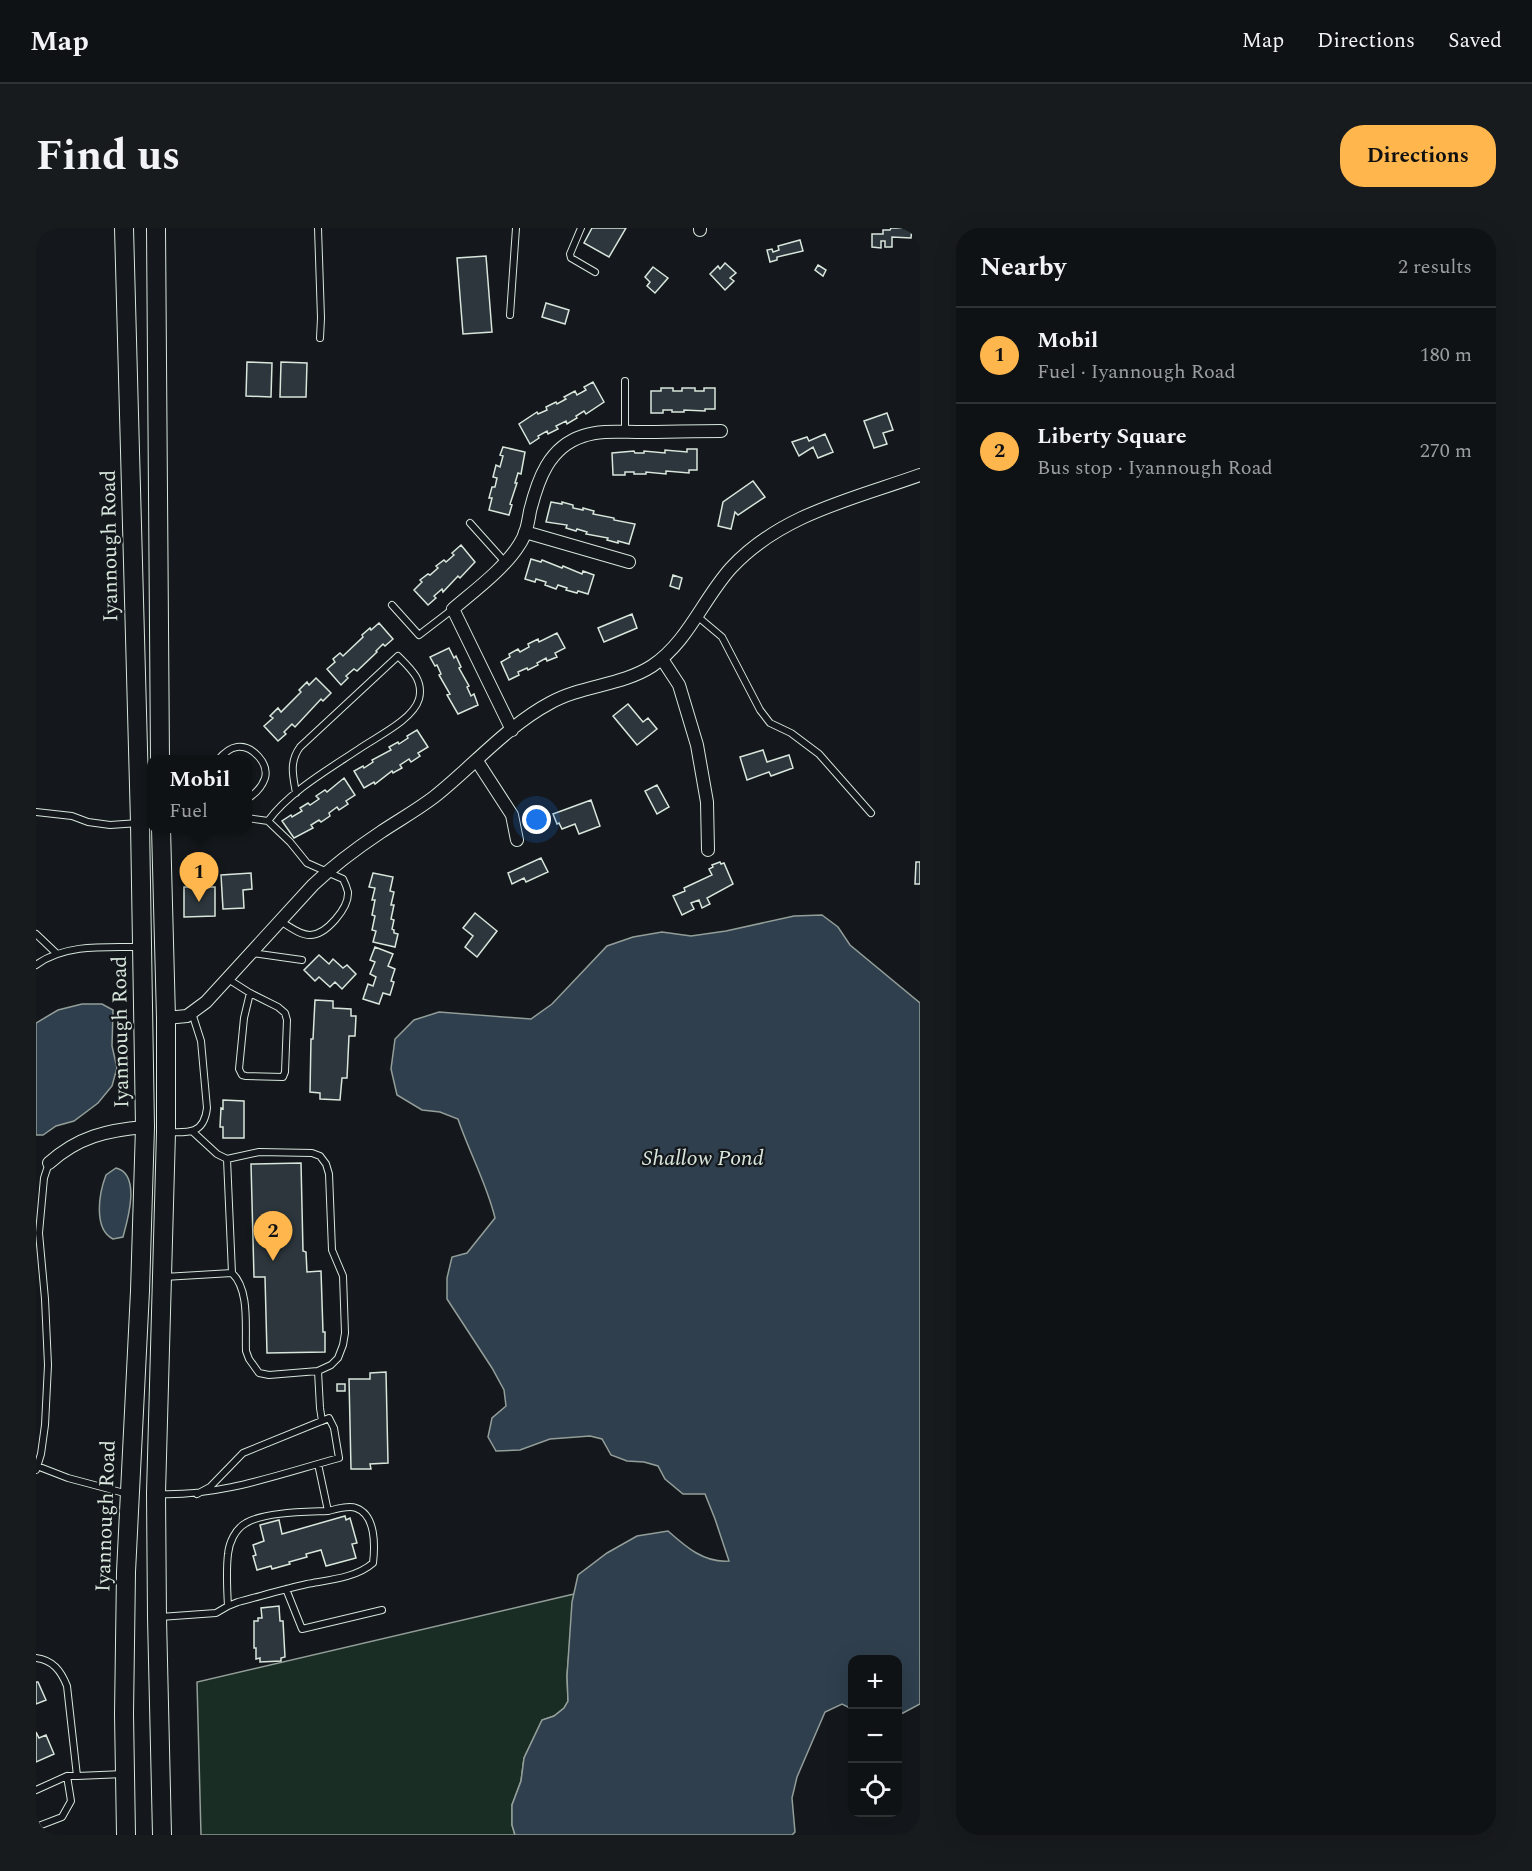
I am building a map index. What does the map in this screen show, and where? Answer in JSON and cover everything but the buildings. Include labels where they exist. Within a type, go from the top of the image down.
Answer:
[{"type":"main road","name":"Iyannough Road","points":[[124,228],[140,824],[145,1127],[140,1291],[128,1494],[124,1642],[126,1835]]},
{"type":"main road","points":[[156,228],[160,755]]},
{"type":"main road","name":"Iyannough Road","points":[[161,833],[166,1018],[166,1132],[156,1494],[162,1835]]},
{"type":"street","points":[[512,730],[453,609],[505,562],[518,547],[525,532],[538,481],[550,459],[559,450],[583,436],[603,432],[721,431]]},
{"type":"street","points":[[166,1018],[181,1017],[192,1013],[206,1002],[327,871],[432,798],[525,718],[553,701],[625,678],[651,666],[662,658],[680,641],[718,584],[752,548],[777,531],[821,509],[920,475]]},
{"type":"street","points":[[525,532],[629,562]]},
{"type":"street","points":[[662,658],[679,685],[697,745],[707,802],[708,850]]},
{"type":"street","points":[[477,761],[512,815],[517,840]]},
{"type":"street","points":[[48,1163],[70,1147],[93,1136],[117,1129],[145,1127]]},
{"type":"lane","points":[[318,228],[320,338]]},
{"type":"lane","points":[[510,315],[516,228]]},
{"type":"lane","points":[[581,228],[570,254],[571,258],[595,272]]},
{"type":"lane","points":[[625,381],[625,432]]},
{"type":"lane","points":[[470,523],[505,562]]},
{"type":"lane","points":[[392,605],[418,635],[453,609]]},
{"type":"lane","points":[[697,616],[722,638],[760,710],[770,723],[791,733],[819,754],[871,813]]},
{"type":"lane","points":[[268,821],[277,809],[296,793],[395,726],[416,706],[420,694],[418,680],[415,673],[398,656],[300,747],[292,760],[292,776],[296,793]]},
{"type":"lane","points":[[222,755],[228,750],[238,747],[247,748],[256,754],[264,766],[265,776],[260,788],[252,795]]},
{"type":"lane","points":[[36,812],[72,816],[88,822],[110,825],[140,824]]},
{"type":"lane","points":[[252,819],[268,821],[290,842],[307,863],[343,879],[348,893],[344,908],[319,933],[313,935],[300,932],[280,921]]},
{"type":"lane","points":[[36,934],[56,953]]},
{"type":"lane","points":[[36,964],[56,953],[100,947],[142,947]]},
{"type":"lane","points":[[251,953],[302,960]]},
{"type":"lane","points":[[228,979],[285,1013],[287,1020],[283,1077],[246,1076],[239,1069],[244,1018],[250,993]]},
{"type":"lane","points":[[166,1132],[192,1131],[202,1125],[206,1119],[201,1041],[192,1013]]},
{"type":"lane","points":[[192,1131],[217,1154],[227,1159],[260,1152],[300,1152],[320,1156],[326,1164],[329,1174],[332,1250],[343,1276],[345,1333],[338,1358],[331,1365],[318,1371],[269,1375],[260,1373],[254,1367],[246,1351],[244,1296],[241,1285],[232,1273],[227,1159]]},
{"type":"lane","points":[[48,1163],[44,1178],[39,1233],[48,1365],[45,1425],[37,1467],[128,1494]]},
{"type":"lane","points":[[163,1277],[232,1273]]},
{"type":"lane","points":[[318,1371],[322,1421]]},
{"type":"lane","points":[[156,1494],[197,1494],[339,1458],[334,1428],[329,1418],[243,1453],[210,1487],[197,1494]]},
{"type":"lane","points":[[318,1464],[328,1511]]},
{"type":"lane","points":[[157,1617],[216,1613],[228,1606],[365,1569],[373,1563],[375,1546],[369,1520],[364,1512],[354,1507],[282,1514],[246,1523],[231,1540],[228,1553],[228,1606]]},
{"type":"lane","points":[[286,1589],[302,1629],[382,1610]]},
{"type":"lane","points":[[36,1658],[54,1665],[63,1675],[67,1686],[77,1776]]},
{"type":"lane","points":[[36,1790],[68,1776],[124,1774]]},
{"type":"lane","points":[[36,1827],[62,1817],[71,1802],[68,1776]]},
{"type":"green space","points":[[574,1594],[567,1676],[568,1701],[564,1708],[554,1716],[542,1720],[524,1758],[521,1781],[512,1805],[512,1825],[515,1835],[201,1835],[197,1682]]},
{"type":"water","name":"Shallow Pond","points":[[822,915],[838,927],[850,945],[920,1003],[920,1704],[902,1713],[902,1655],[848,1655],[848,1707],[842,1704],[825,1712],[797,1777],[792,1798],[795,1832],[792,1835],[515,1835],[512,1825],[512,1805],[521,1781],[524,1758],[542,1720],[554,1716],[564,1708],[568,1701],[567,1676],[572,1602],[578,1575],[607,1553],[637,1536],[668,1531],[703,1557],[729,1561],[705,1494],[683,1494],[665,1479],[658,1466],[627,1461],[611,1455],[602,1439],[590,1436],[550,1439],[520,1450],[496,1451],[488,1437],[492,1418],[506,1406],[504,1390],[447,1299],[447,1278],[452,1257],[467,1253],[495,1218],[458,1119],[440,1112],[422,1110],[397,1095],[391,1069],[395,1039],[414,1020],[439,1012],[531,1019],[552,1004],[607,946],[633,937],[662,932],[691,936],[794,916]]},
{"type":"water","points":[[82,1004],[102,1004],[113,1010],[112,1046],[117,1068],[112,1086],[98,1103],[74,1121],[56,1126],[43,1135],[36,1135],[36,1023],[58,1010]]},
{"type":"water","points":[[116,1168],[124,1172],[128,1179],[131,1198],[123,1237],[113,1239],[102,1227],[99,1210],[106,1175]]},
{"type":"place","name":"Mobil","points":[[199,902]]},
{"type":"place","name":"Liberty Square","points":[[273,1261]]}]
